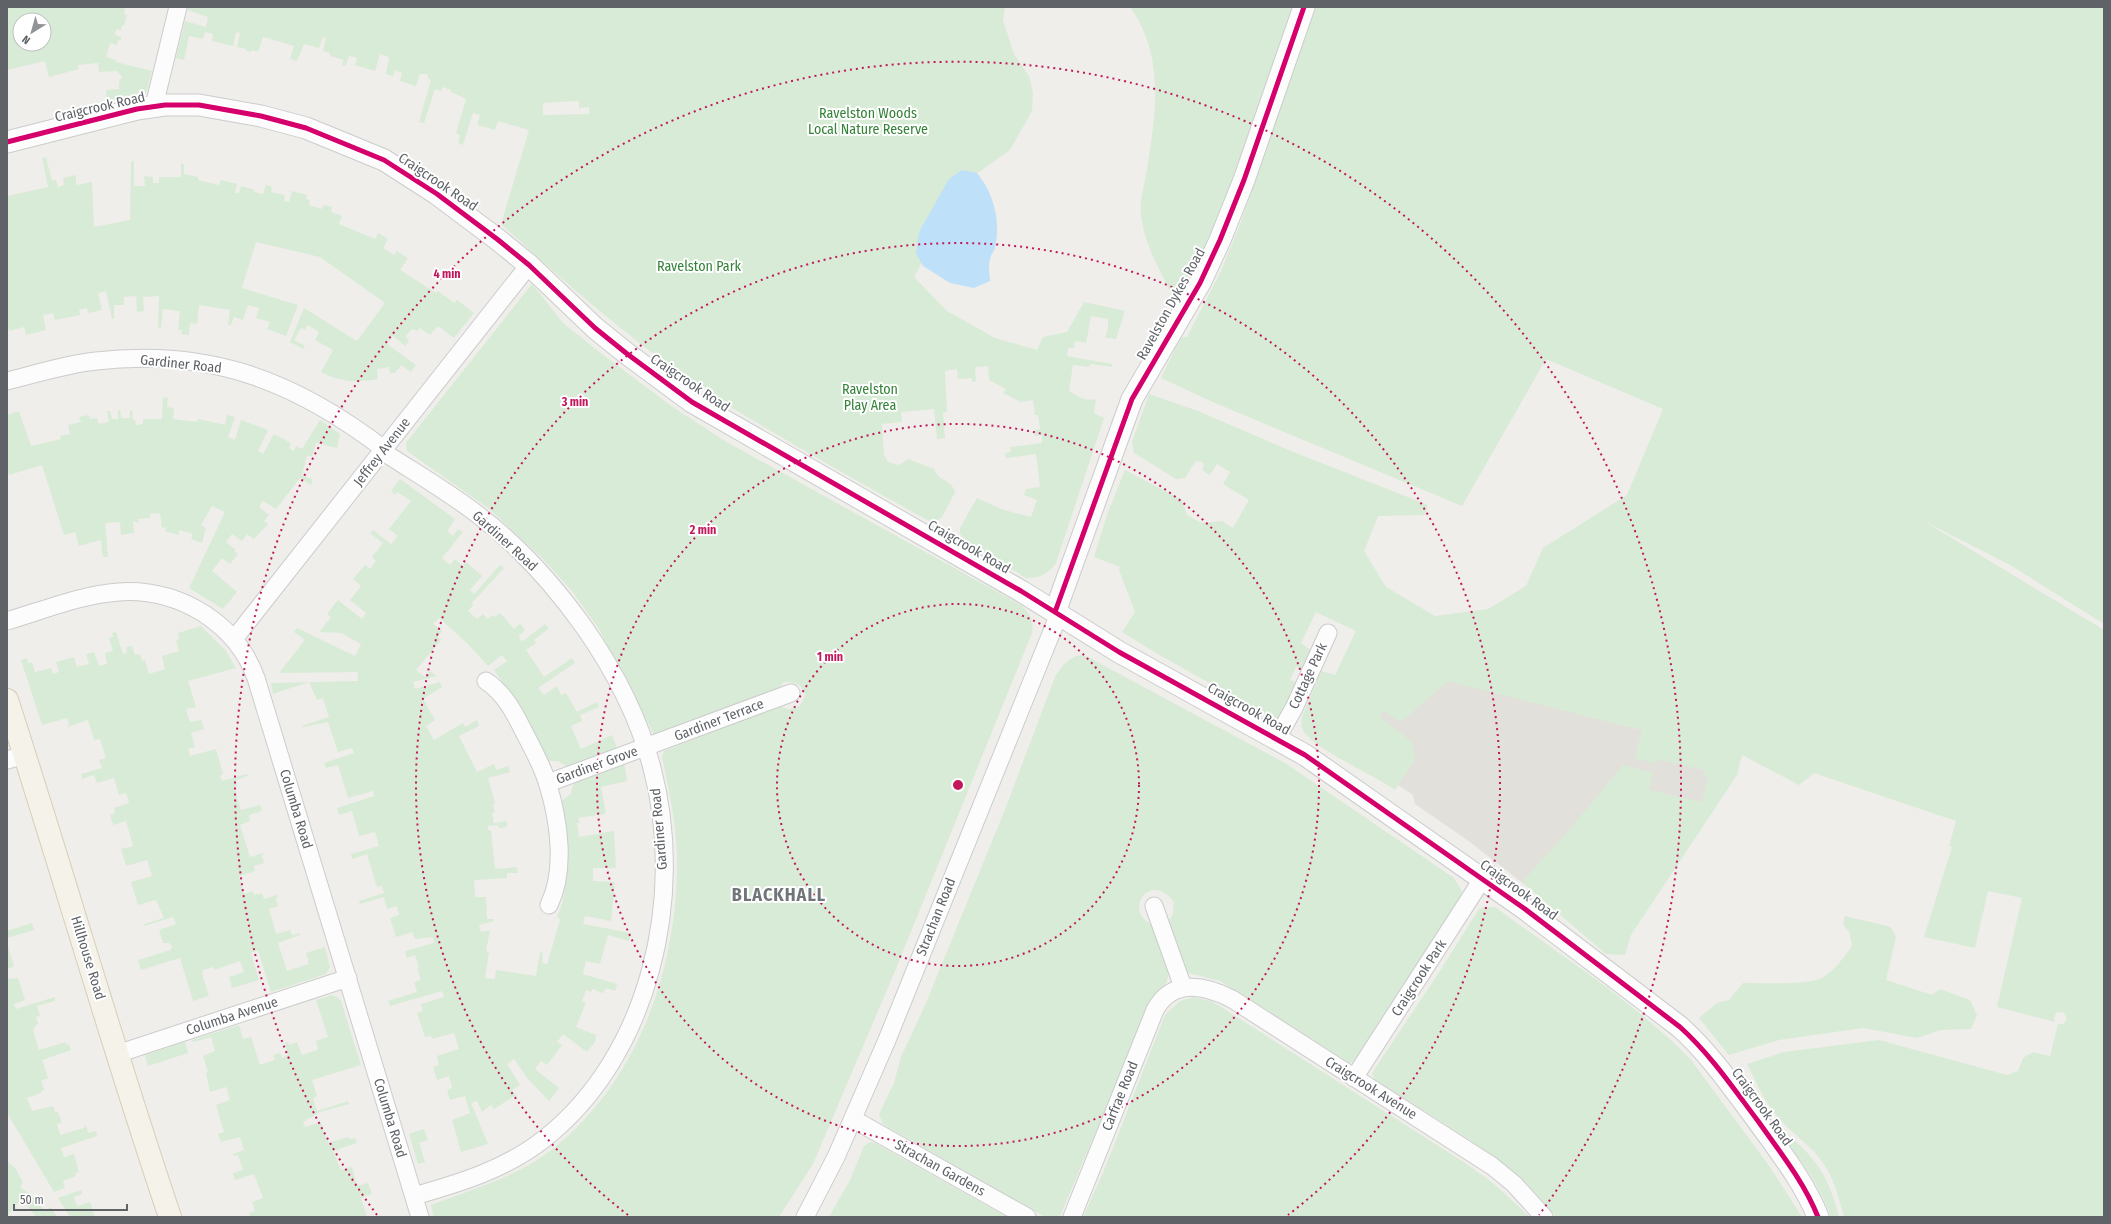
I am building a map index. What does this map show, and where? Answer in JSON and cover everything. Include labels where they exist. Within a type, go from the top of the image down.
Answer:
[{"type":"main road","name":"Hillhouse Road","points":[[7,700],[16,758],[97,985],[117,1054],[170,1217]]},
{"type":"street","points":[[154,106],[178,7]]},
{"type":"street","name":"Ravelston Dykes Road","points":[[1057,613],[1132,399],[1200,283],[1220,240],[1244,180],[1304,7]]},
{"type":"street","name":"Craigcrook Road","points":[[7,142],[154,106],[199,105],[235,110],[306,128],[367,152],[400,170],[437,194],[529,265],[595,328],[692,402],[1057,613],[1119,652],[1277,738],[1330,771],[1483,878],[1621,981],[1680,1027],[1700,1045],[1801,1181],[1818,1217]]},
{"type":"street","name":"Jeffrey Avenue","points":[[234,639],[529,265]]},
{"type":"street","name":"Gardiner Road","points":[[7,381],[96,361],[154,359],[204,364],[255,376],[305,396],[344,420],[383,450],[476,513],[508,540],[537,568],[580,622],[605,660],[628,704],[646,748],[657,793],[662,831],[664,869],[662,905],[647,982],[639,1006],[622,1046],[604,1076],[586,1099],[563,1124],[542,1140],[516,1158],[482,1175],[414,1196]]},
{"type":"street","name":"Columba Road","points":[[7,621],[110,592],[142,591],[176,599],[192,606],[217,624],[234,639],[250,661],[420,1217]]},
{"type":"street","name":"Strachan Road","points":[[805,1217],[827,1176],[853,1119],[1057,613]]},
{"type":"street","name":"Cottage Park","points":[[1277,738],[1294,708],[1328,634]]},
{"type":"street","name":"Gardiner Grove","points":[[486,681],[502,695],[512,709],[548,783],[556,824],[558,859],[556,887],[549,906]]},
{"type":"street","name":"Gardiner Terrace","points":[[646,748],[791,693]]},
{"type":"street","name":"Gardiner Grove","points":[[548,783],[646,748]]},
{"type":"street","name":"Craigcrook Park","points":[[1354,1078],[1483,878]]},
{"type":"street","points":[[1154,906],[1183,987]]},
{"type":"street","name":"Columba Avenue","points":[[117,1054],[348,978]]},
{"type":"street","name":"Craigcrook Avenue","points":[[1183,987],[1209,989],[1232,999],[1492,1166],[1514,1184],[1544,1217]]},
{"type":"street","name":"Carfrae Road","points":[[1072,1217],[1155,1010],[1168,994],[1183,987]]},
{"type":"street","name":"Strachan Gardens","points":[[853,1119],[1028,1217]]},
{"type":"shaded area","points":[[1402,669],[1741,755],[1615,955],[1470,842],[1415,804],[1413,795],[1398,785],[1379,716]]},
{"type":"green space","points":[[7,7],[121,7],[125,9],[124,14],[127,15],[124,26],[122,25],[121,30],[116,29],[115,35],[121,37],[121,40],[118,40],[117,45],[110,43],[106,57],[116,60],[116,62],[152,71],[146,93],[107,103],[106,90],[119,89],[119,82],[122,77],[117,71],[99,72],[98,63],[78,65],[79,69],[49,77],[45,61],[7,70]]},
{"type":"green space","points":[[188,7],[1005,7],[1003,20],[1014,54],[1029,76],[1033,92],[1032,111],[1010,150],[966,181],[914,277],[947,311],[995,338],[1037,350],[1043,337],[1067,332],[1084,302],[1125,311],[1116,339],[1105,338],[1108,328],[1108,319],[1091,316],[1086,343],[1075,341],[1074,348],[1068,348],[1067,356],[1112,364],[1112,367],[1091,364],[1089,367],[1073,365],[1069,391],[1078,397],[1089,400],[1096,399],[1094,413],[1104,418],[1056,563],[1043,575],[1026,578],[966,541],[960,534],[960,528],[977,498],[1004,510],[1031,517],[1037,500],[1024,495],[1026,489],[1040,487],[1036,454],[1006,458],[1005,453],[1011,452],[1010,447],[1042,443],[1042,435],[1035,436],[1034,430],[1040,429],[1038,415],[1035,415],[1033,400],[1021,402],[1003,393],[1006,389],[989,380],[988,366],[975,367],[976,381],[972,382],[972,378],[958,379],[957,369],[945,371],[947,412],[943,413],[945,438],[937,439],[934,409],[901,412],[902,422],[882,424],[884,455],[888,462],[899,465],[908,459],[934,469],[939,476],[951,485],[955,492],[942,517],[935,522],[929,521],[768,429],[686,378],[631,337],[552,270],[501,224],[529,130],[498,121],[495,130],[477,125],[480,115],[473,113],[463,145],[458,143],[460,135],[456,133],[466,99],[443,87],[441,91],[435,89],[424,123],[419,122],[431,80],[427,74],[420,74],[416,86],[400,81],[402,73],[395,70],[393,76],[386,74],[389,57],[380,54],[375,71],[355,65],[357,58],[349,56],[346,66],[342,65],[344,60],[330,56],[330,53],[323,51],[326,38],[323,37],[319,48],[304,44],[297,61],[290,59],[294,46],[263,37],[258,52],[252,50],[251,52],[237,47],[240,33],[236,32],[233,46],[212,41],[213,34],[205,32],[203,39],[189,36],[184,60],[176,58],[185,21],[206,27],[208,17],[188,10]],"holes":[[[579,101],[579,108],[589,107],[589,114],[543,115],[543,103]]]},
{"type":"green space","points":[[1130,7],[1293,7],[1227,194],[1202,258],[1175,303],[1150,249],[1141,215],[1141,198],[1153,128],[1155,86],[1149,45],[1141,26]]},
{"type":"green space","points":[[1310,7],[2104,7],[2104,624],[2010,565],[1922,520],[2104,630],[2104,1217],[1844,1217],[1834,1184],[1823,1162],[1775,1114],[1764,1097],[1747,1064],[1784,1052],[1879,1040],[2007,1075],[2018,1071],[2023,1058],[2033,1052],[2050,1056],[2058,1024],[2063,1024],[2067,1019],[2064,1013],[2057,1012],[2054,1017],[2055,1022],[1997,1007],[2022,898],[1988,891],[1975,948],[1924,937],[1952,847],[1949,846],[1956,821],[1814,773],[1799,785],[1742,755],[1737,775],[1631,935],[1625,955],[1606,954],[1522,882],[1565,835],[1623,765],[1653,773],[1649,790],[1702,802],[1708,778],[1703,776],[1704,770],[1656,759],[1655,764],[1635,758],[1642,730],[1448,681],[1401,722],[1382,710],[1379,716],[1413,743],[1415,760],[1395,790],[1332,754],[1310,739],[1304,732],[1301,723],[1302,717],[1321,671],[1335,675],[1356,631],[1316,612],[1301,643],[1313,652],[1307,671],[1296,667],[1290,680],[1302,685],[1278,720],[1271,719],[1258,713],[1228,693],[1161,656],[1122,632],[1135,612],[1119,570],[1120,567],[1094,557],[1108,512],[1125,470],[1182,500],[1187,515],[1201,523],[1222,521],[1233,528],[1249,500],[1223,484],[1230,472],[1217,464],[1210,475],[1202,470],[1204,465],[1202,462],[1197,461],[1185,478],[1176,479],[1134,453],[1132,442],[1149,394],[1198,411],[1291,451],[1428,505],[1425,515],[1378,516],[1364,551],[1386,587],[1435,616],[1488,609],[1526,586],[1543,548],[1627,495],[1663,409],[1546,359],[1462,506],[1215,403],[1161,378],[1180,339],[1187,337],[1221,271],[1241,222]]},
{"type":"green space","points":[[46,157],[52,181],[56,180],[58,187],[64,185],[63,178],[76,175],[76,185],[92,182],[94,227],[130,220],[131,162],[134,161],[134,186],[145,186],[144,176],[153,177],[153,183],[159,183],[159,177],[181,177],[181,163],[184,164],[184,174],[198,177],[198,180],[219,185],[221,180],[237,184],[235,193],[239,193],[241,186],[263,194],[266,185],[272,187],[271,192],[285,195],[284,201],[289,202],[292,191],[307,195],[306,199],[310,200],[309,205],[322,209],[323,205],[332,207],[331,212],[342,216],[339,224],[375,239],[378,233],[388,239],[383,248],[394,255],[397,251],[408,258],[400,270],[436,293],[438,291],[454,303],[457,300],[474,313],[454,338],[438,326],[430,335],[420,328],[417,331],[412,329],[406,336],[409,341],[405,346],[393,336],[387,344],[416,365],[411,372],[401,365],[395,373],[390,373],[389,367],[377,369],[378,379],[349,381],[335,378],[321,372],[333,350],[315,340],[319,332],[308,325],[305,330],[301,328],[294,340],[305,346],[303,349],[290,342],[304,308],[357,341],[385,303],[320,257],[256,242],[242,288],[298,305],[286,336],[267,329],[270,322],[256,318],[259,308],[248,305],[243,320],[234,317],[231,325],[228,325],[230,310],[199,305],[197,324],[190,323],[189,335],[181,334],[182,330],[178,330],[180,311],[163,309],[161,328],[158,328],[159,296],[143,297],[144,311],[137,312],[136,296],[124,297],[124,305],[114,305],[114,319],[112,319],[106,291],[98,293],[102,310],[88,313],[87,308],[79,310],[80,315],[55,320],[53,313],[43,315],[46,330],[26,335],[24,327],[9,331],[7,321],[7,196],[48,187],[42,158]]},
{"type":"green space","points":[[532,284],[563,323],[670,405],[723,440],[1021,605],[1027,611],[1032,621],[1032,633],[895,971],[813,1164],[779,1217],[434,1217],[431,1205],[511,1174],[541,1158],[554,1148],[584,1120],[610,1088],[631,1053],[648,1016],[661,978],[670,938],[676,897],[677,856],[675,831],[672,806],[662,757],[664,751],[781,706],[789,709],[796,708],[802,703],[805,695],[804,691],[798,684],[784,682],[778,690],[654,735],[599,629],[572,591],[541,557],[488,508],[407,451],[406,442]]},
{"type":"green space","points":[[163,397],[168,398],[167,407],[174,408],[173,419],[197,422],[198,419],[225,425],[227,415],[235,417],[228,437],[235,440],[241,420],[268,430],[258,451],[263,454],[274,434],[291,443],[289,448],[294,451],[296,446],[302,449],[320,420],[340,434],[337,448],[316,443],[312,457],[307,455],[302,476],[313,479],[311,485],[300,478],[276,509],[263,501],[259,507],[269,515],[264,521],[268,524],[254,539],[247,534],[242,541],[232,534],[226,542],[236,550],[234,551],[238,554],[230,564],[222,558],[212,571],[237,592],[223,609],[189,588],[225,512],[212,506],[201,525],[206,528],[202,543],[191,539],[193,534],[180,530],[178,535],[165,531],[166,527],[162,528],[160,513],[150,514],[150,518],[138,519],[139,523],[133,521],[134,533],[121,535],[120,522],[105,523],[108,557],[103,557],[101,540],[79,546],[75,532],[64,535],[42,465],[9,475],[7,468],[7,415],[19,411],[31,446],[61,439],[60,436],[70,434],[68,425],[81,422],[79,417],[89,415],[90,419],[97,418],[99,424],[109,422],[107,411],[110,411],[112,419],[118,419],[118,410],[120,410],[121,418],[130,418],[130,410],[132,410],[133,420],[135,420],[136,425],[143,424],[143,420],[145,419],[162,419]]},
{"type":"green space","points":[[400,479],[455,519],[447,531],[453,536],[458,529],[463,532],[442,558],[450,565],[455,559],[463,566],[466,562],[482,576],[470,590],[474,594],[500,565],[504,568],[472,603],[473,605],[468,611],[477,619],[483,614],[488,619],[492,615],[495,617],[500,613],[514,629],[520,623],[525,630],[519,636],[520,640],[523,641],[545,624],[549,628],[534,640],[536,643],[526,650],[544,677],[572,658],[575,663],[538,688],[544,695],[557,686],[561,695],[566,693],[577,712],[597,702],[599,707],[580,715],[582,721],[571,726],[581,749],[612,735],[618,750],[569,768],[558,761],[545,761],[516,702],[494,670],[507,661],[502,655],[488,666],[468,644],[439,618],[433,624],[442,631],[438,637],[441,640],[416,670],[425,677],[430,671],[437,676],[413,682],[415,689],[440,682],[442,687],[423,699],[435,720],[426,726],[434,740],[463,723],[465,727],[477,720],[479,726],[459,736],[477,772],[494,764],[496,770],[508,766],[510,772],[488,778],[495,803],[493,804],[495,812],[492,813],[494,823],[507,821],[507,827],[499,828],[498,825],[488,826],[488,830],[491,830],[495,869],[517,867],[518,873],[507,873],[507,878],[474,880],[475,897],[486,897],[487,919],[494,919],[494,921],[479,925],[481,932],[490,930],[486,951],[489,952],[485,978],[495,979],[496,970],[536,976],[540,952],[543,953],[542,963],[547,964],[560,920],[557,916],[562,905],[564,892],[565,861],[560,802],[571,794],[574,781],[624,762],[627,781],[601,787],[606,814],[578,818],[580,823],[577,823],[579,837],[614,831],[616,868],[593,868],[593,881],[615,882],[611,921],[585,916],[583,924],[631,933],[629,941],[608,935],[600,964],[586,961],[583,974],[617,984],[615,991],[606,988],[603,993],[592,989],[591,992],[586,990],[582,1001],[586,1003],[576,1027],[596,1035],[595,1042],[587,1052],[563,1034],[557,1042],[562,1045],[547,1065],[541,1061],[535,1069],[559,1088],[549,1101],[528,1079],[514,1059],[507,1064],[520,1085],[512,1090],[516,1095],[494,1109],[491,1105],[482,1112],[477,1101],[471,1103],[488,1144],[461,1152],[452,1120],[470,1113],[465,1096],[450,1100],[447,1090],[452,1088],[449,1076],[437,1080],[433,1067],[439,1065],[437,1056],[459,1049],[454,1033],[432,1039],[431,1036],[425,1037],[417,1013],[423,1011],[421,1004],[444,997],[442,991],[390,1006],[388,1001],[417,992],[414,982],[421,980],[417,968],[419,967],[415,955],[407,958],[405,951],[434,943],[433,937],[415,939],[412,932],[396,937],[390,918],[399,915],[397,906],[387,909],[384,897],[360,904],[359,901],[384,893],[382,886],[377,887],[367,854],[352,859],[351,854],[379,846],[375,832],[359,836],[352,811],[339,815],[337,808],[374,796],[373,791],[348,798],[338,765],[326,768],[324,763],[354,753],[352,748],[338,752],[328,722],[302,726],[329,717],[323,698],[317,700],[309,682],[358,681],[358,672],[279,673],[305,640],[294,632],[297,628],[355,656],[361,644],[341,633],[319,632],[331,617],[327,614],[338,600],[362,619],[366,613],[350,600],[361,586],[353,579],[365,565],[370,569],[376,561],[372,557],[383,543],[370,533],[373,530],[391,544],[398,536],[389,529],[411,501],[397,492],[395,495],[391,491]]},
{"type":"green space","points":[[201,626],[226,651],[236,668],[188,681],[196,707],[186,709],[190,722],[201,720],[204,729],[191,733],[195,747],[188,749],[190,756],[216,749],[223,774],[220,776],[222,781],[247,774],[248,776],[236,780],[237,786],[234,787],[241,810],[260,805],[262,811],[249,815],[250,821],[240,825],[250,857],[264,853],[262,856],[264,863],[254,866],[255,871],[239,876],[244,894],[253,891],[254,895],[262,893],[264,899],[277,895],[278,897],[276,898],[278,906],[269,909],[276,934],[290,930],[292,935],[300,933],[300,935],[278,943],[287,971],[309,964],[306,953],[325,947],[330,967],[326,974],[271,992],[258,950],[251,953],[259,980],[232,988],[229,977],[244,972],[240,961],[214,970],[213,967],[203,970],[202,974],[209,996],[193,1001],[180,958],[141,970],[138,960],[171,950],[172,946],[169,943],[163,943],[159,930],[176,924],[173,917],[144,926],[144,924],[164,918],[156,900],[138,905],[131,882],[152,876],[147,860],[126,866],[121,849],[133,846],[126,821],[113,825],[110,815],[115,813],[114,808],[129,803],[126,793],[119,795],[114,778],[97,783],[94,775],[82,779],[81,774],[102,768],[99,760],[106,758],[100,739],[94,740],[88,720],[67,727],[69,724],[67,718],[42,725],[21,660],[27,658],[28,663],[32,662],[35,672],[51,668],[53,674],[59,672],[56,662],[74,657],[77,667],[89,664],[86,654],[94,652],[99,666],[107,664],[105,653],[113,651],[109,638],[113,637],[112,633],[116,632],[123,654],[127,653],[126,647],[132,646],[135,655],[140,654],[142,661],[145,660],[149,674],[165,669],[162,656],[179,651],[176,640],[179,639],[178,633]]},
{"type":"green space","points":[[1081,655],[1088,657],[1285,763],[1454,878],[1462,891],[1458,904],[1354,1061],[1350,1063],[1220,981],[1185,972],[1167,923],[1173,914],[1174,902],[1164,893],[1155,890],[1147,892],[1139,905],[1140,913],[1146,921],[1157,926],[1167,956],[1169,971],[1168,978],[1164,987],[1151,1002],[1060,1216],[1045,1217],[883,1124],[879,1114],[894,1083],[901,1057],[926,1003],[1006,807],[1055,677],[1062,666],[1069,660]]},
{"type":"green space","points":[[309,682],[273,694],[271,683]]},
{"type":"green space","points":[[1484,907],[1495,907],[1622,999],[1646,1018],[1691,1060],[1770,1167],[1802,1217],[1556,1217],[1517,1176],[1495,1158],[1472,1141],[1375,1080],[1372,1074],[1374,1070],[1479,909]]},
{"type":"green space","points":[[1845,916],[1891,927],[1896,937],[1886,980],[1932,995],[1940,989],[1970,1000],[1977,1015],[1971,1029],[1941,1030],[1917,1038],[1863,1028],[1779,1040],[1729,1055],[1699,1018],[1717,1003],[1729,1000],[1743,983],[1804,982],[1820,979],[1825,976],[1838,964],[1852,946],[1849,931],[1843,925]]},
{"type":"green space","points":[[32,923],[34,930],[7,938],[7,931]]},
{"type":"green space","points":[[7,943],[14,966],[7,969]]},
{"type":"green space","points":[[18,978],[25,1000],[14,1004],[16,1009],[55,997],[55,1001],[37,1006],[40,1016],[36,1017],[38,1024],[33,1030],[39,1050],[66,1042],[67,1045],[69,1044],[71,1050],[42,1060],[48,1078],[41,1081],[44,1090],[41,1091],[41,1093],[27,1098],[32,1111],[53,1106],[55,1112],[58,1112],[62,1123],[57,1124],[60,1135],[84,1128],[86,1125],[88,1133],[96,1131],[97,1136],[61,1148],[64,1157],[74,1154],[79,1172],[75,1173],[76,1176],[63,1181],[65,1188],[54,1192],[7,1113],[7,979]]},
{"type":"green space","points":[[332,995],[341,1001],[361,1065],[312,1080],[317,1096],[313,1098],[317,1111],[348,1101],[349,1104],[320,1112],[303,1122],[305,1127],[321,1122],[328,1143],[348,1137],[349,1139],[355,1138],[357,1143],[333,1151],[341,1170],[352,1167],[357,1186],[368,1183],[372,1194],[361,1198],[367,1217],[250,1217],[249,1213],[255,1211],[252,1202],[263,1198],[254,1174],[235,1180],[233,1173],[243,1170],[238,1155],[233,1156],[233,1154],[244,1150],[240,1137],[221,1142],[218,1134],[224,1132],[216,1105],[230,1100],[226,1087],[210,1092],[206,1073],[208,1072],[203,1056],[215,1051],[211,1037],[193,1042],[192,1040],[239,1025],[243,1039],[251,1037],[260,1065],[275,1060],[273,1055],[280,1053],[282,1058],[288,1055],[285,1043],[288,1042],[289,1045],[297,1042],[302,1055],[317,1050],[318,1048],[316,1041],[328,1037],[316,1000]]},
{"type":"green space","points":[[1193,997],[1211,1001],[1226,1010],[1465,1163],[1493,1183],[1530,1217],[1083,1217],[1103,1173],[1165,1015],[1180,1001]]},
{"type":"green space","points":[[185,1042],[188,1053],[148,1066],[145,1055]]},
{"type":"green space","points":[[1768,1117],[1804,1150],[1821,1171],[1834,1199],[1839,1217],[1831,1217],[1812,1177],[1797,1155],[1769,1122]]},
{"type":"green space","points":[[424,1129],[428,1140],[419,1143],[425,1162],[418,1164],[409,1134]]},
{"type":"green space","points":[[870,1142],[873,1142],[1007,1217],[829,1217],[850,1180],[864,1146]]},
{"type":"green space","points":[[7,1161],[15,1168],[23,1182],[20,1187],[37,1200],[44,1211],[51,1207],[57,1217],[36,1217],[24,1201],[19,1202],[7,1216]]},
{"type":"green space","points":[[81,1190],[82,1194],[74,1197],[77,1206],[90,1202],[95,1217],[70,1217],[58,1198]]},
{"type":"water","points":[[962,170],[977,173],[988,190],[995,208],[997,238],[989,265],[990,281],[974,288],[950,283],[923,266],[916,253],[919,232],[949,179]]},
{"type":"cycle path","points":[[1055,612],[1132,399],[1200,283],[1220,240],[1244,180],[1304,7]]},
{"type":"cycle path","points":[[7,142],[137,109],[165,105],[199,105],[261,116],[306,128],[384,160],[437,194],[497,239],[529,265],[595,328],[692,402],[1021,591],[1119,652],[1305,755],[1525,909],[1680,1027],[1702,1049],[1758,1121],[1799,1179],[1818,1217]]},
{"type":"district","name":"BLACKHALL","points":[[779,895]]},
{"type":"park label","name":"Ravelston Woods Local Nature Reserve","points":[[868,122]]},
{"type":"park label","name":"Ravelston Park","points":[[699,266]]},
{"type":"park label","name":"Ravelston Play Area","points":[[870,398]]}]
